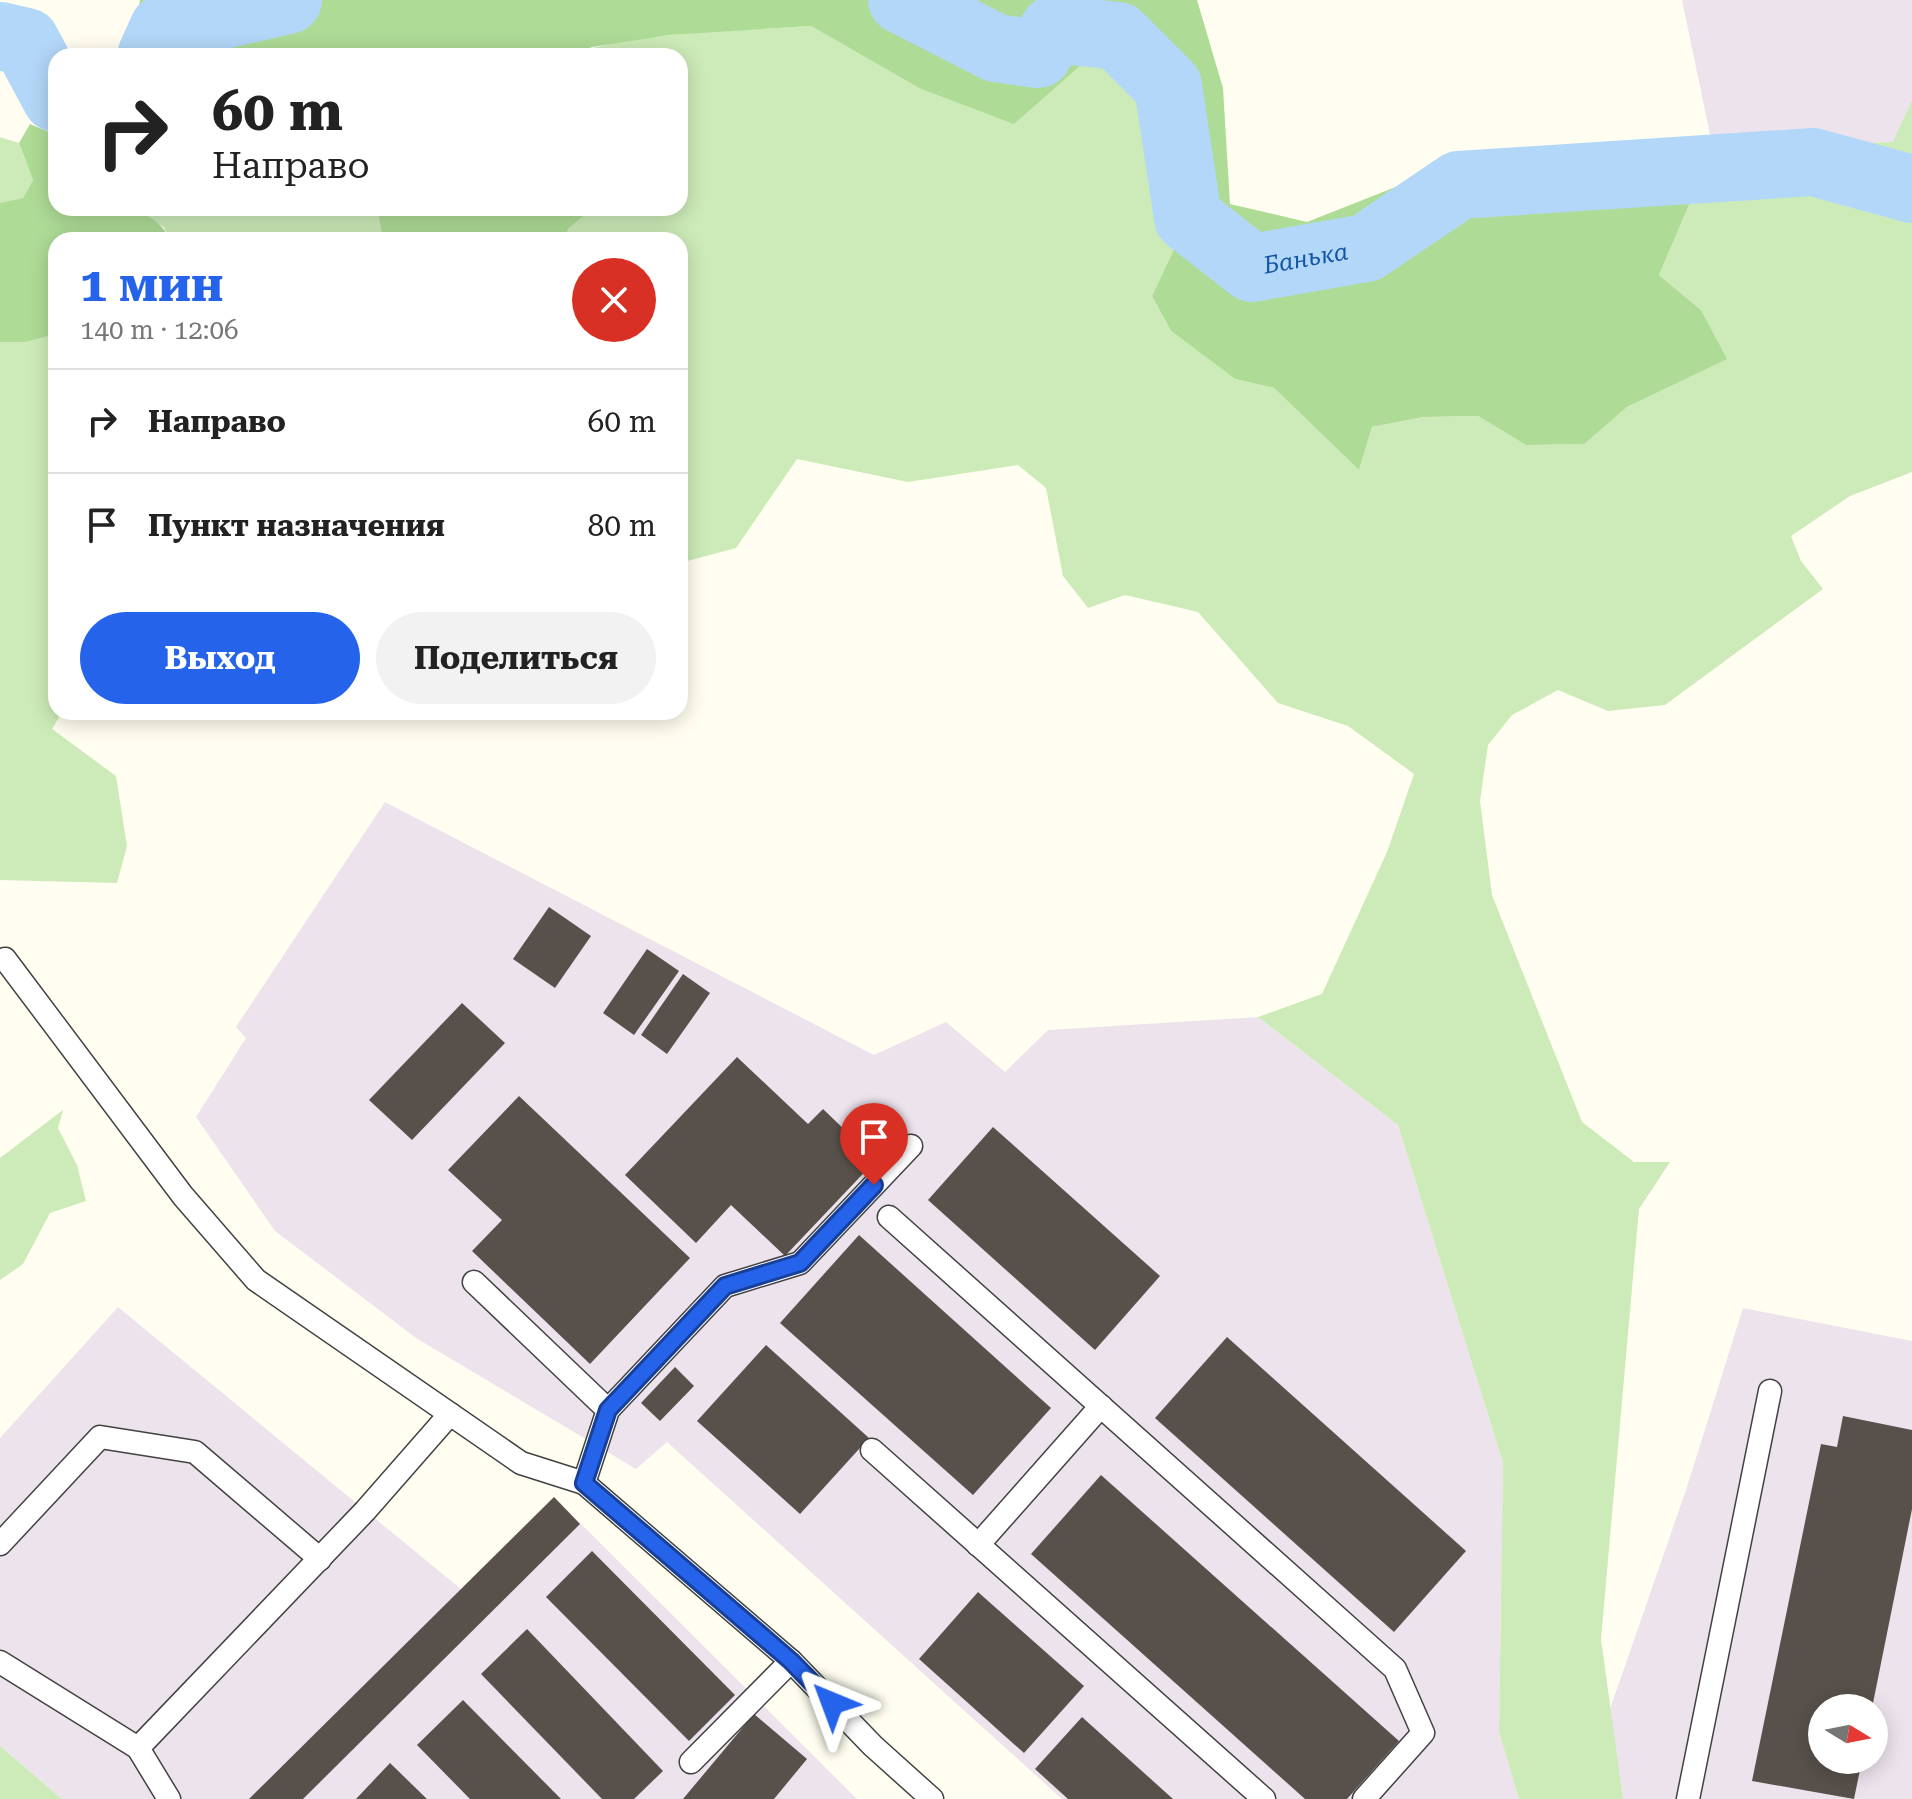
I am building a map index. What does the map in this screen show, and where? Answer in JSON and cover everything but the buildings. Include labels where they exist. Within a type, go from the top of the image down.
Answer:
[{"type":"lane","points":[[5,959],[183,1196],[256,1280],[521,1463],[584,1483],[791,1661],[873,1746],[932,1799]]},
{"type":"lane","points":[[584,1483],[608,1410],[725,1286],[800,1263],[911,1146]]},
{"type":"lane","points":[[889,1217],[1395,1669],[1423,1733],[1364,1799]]},
{"type":"lane","points":[[474,1282],[608,1410]]},
{"type":"lane","points":[[1688,1799],[1770,1391]]},
{"type":"lane","points":[[978,1545],[1101,1406]]},
{"type":"lane","points":[[138,1748],[320,1559],[450,1414]]},
{"type":"lane","points":[[0,1544],[100,1437],[195,1452],[320,1559]]},
{"type":"lane","points":[[872,1450],[1264,1799]]},
{"type":"lane","points":[[691,1762],[791,1661]]},
{"type":"lane","points":[[0,1662],[138,1748],[169,1799]]},
{"type":"shaded area","points":[[1682,0],[1912,0],[1912,100],[1894,142],[1713,149]]},
{"type":"shaded area","points":[[385,802],[874,1055],[946,1022],[1005,1072],[1048,1030],[1258,1017],[1398,1125],[1503,1463],[1499,1731],[1519,1799],[1062,1799],[667,1442],[636,1469],[416,1338],[275,1231],[196,1117],[246,1038],[236,1027]]},
{"type":"shaded area","points":[[118,1307],[462,1590],[554,1497],[857,1799],[62,1799],[0,1746],[0,1438]]},
{"type":"shaded area","points":[[1743,1308],[1912,1341],[1912,1799],[1623,1799],[1609,1712],[1686,1490]]},
{"type":"green space","points":[[140,0],[1197,0],[1223,88],[1230,204],[1307,222],[1426,175],[1558,153],[1713,149],[1659,275],[1701,310],[1727,359],[1627,407],[1584,444],[1526,445],[1478,416],[1424,417],[1372,427],[1359,470],[1274,388],[1235,379],[1171,331],[1152,296],[1174,249],[1166,141],[1125,72],[1090,57],[1014,124],[919,88],[811,26],[669,35],[589,48],[144,48],[138,13]]},
{"type":"green space","points":[[811,26],[919,88],[1090,56],[1125,72],[1166,141],[1174,249],[1152,296],[1171,331],[1235,379],[1274,388],[1359,470],[1372,427],[1425,417],[1478,416],[1526,445],[1583,444],[1627,407],[1726,359],[1701,310],[1659,275],[1713,149],[1893,142],[1912,100],[1912,472],[1850,496],[1791,536],[1801,561],[1823,589],[1665,705],[1608,711],[1558,690],[1512,715],[1488,745],[1480,801],[1492,895],[1582,1122],[1634,1162],[1670,1162],[1639,1209],[1601,1639],[1623,1799],[1519,1799],[1499,1732],[1503,1463],[1398,1125],[1258,1017],[1322,994],[1387,852],[1414,774],[1348,726],[1278,703],[1198,612],[1125,595],[1088,608],[1063,576],[1046,488],[1018,465],[908,482],[797,459],[736,548],[688,561],[688,232],[567,232],[583,216],[688,216],[688,48],[593,48],[626,41],[718,31]]},
{"type":"green space","points":[[30,124],[48,132],[48,216],[148,216],[164,232],[48,232],[48,336],[26,342],[0,342],[0,203],[23,198],[33,180],[19,143]]},
{"type":"green space","points":[[0,137],[19,143],[33,180],[23,198],[3,204],[0,203]]},
{"type":"green space","points":[[144,216],[378,216],[382,232],[166,232],[164,227]]},
{"type":"green space","points":[[378,216],[583,216],[567,232],[382,232]]},
{"type":"green space","points":[[48,336],[48,720],[57,720],[52,729],[116,776],[127,846],[117,883],[0,880],[0,342],[26,342]]},
{"type":"green space","points":[[63,1110],[58,1128],[77,1165],[86,1201],[50,1213],[23,1264],[0,1280],[0,1158]]},
{"type":"green space","points":[[0,1746],[62,1799],[0,1799]]},
{"type":"waterway","name":"Банька","points":[[155,48],[163,29],[288,0]]},
{"type":"waterway","name":"Банька","points":[[902,0],[996,48],[1038,54],[1054,29],[1118,36],[1168,86],[1188,218],[1252,268],[1366,248],[1459,185],[1813,162],[1912,189]]},
{"type":"waterway","name":"Банька","points":[[0,36],[26,42],[48,83]]},
{"type":"route","points":[[832,1703],[791,1661],[584,1483],[608,1410],[725,1286],[800,1263],[874,1185]]}]
